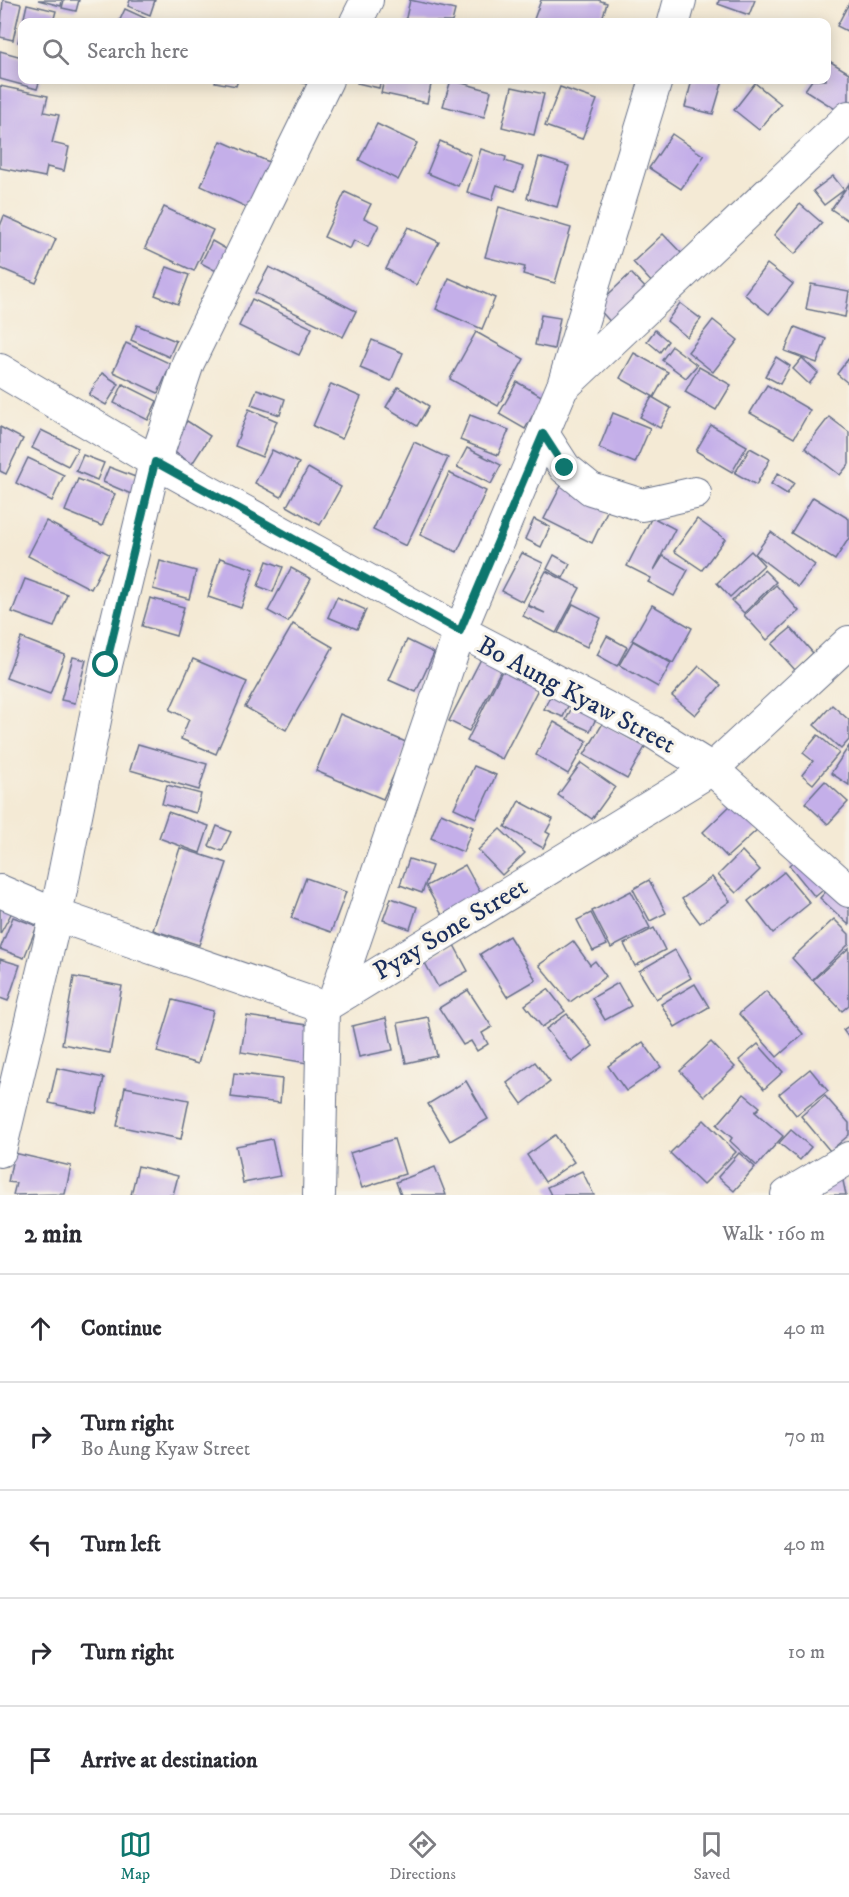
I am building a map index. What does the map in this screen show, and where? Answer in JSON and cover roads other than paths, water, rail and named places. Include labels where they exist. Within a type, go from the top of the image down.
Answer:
[{"type":"street","points":[[358,18],[367,0]]},
{"type":"street","points":[[675,18],[681,0]]},
{"type":"street","points":[[0,1151],[56,915],[106,665],[155,462],[188,363],[325,84]]},
{"type":"street","points":[[319,1195],[329,1003],[460,631],[562,388],[655,84]]},
{"type":"street","points":[[562,388],[849,117]]},
{"type":"street","name":"Bo Aung Kyaw Street","points":[[0,370],[155,462],[460,631],[651,731],[712,769],[849,891]]},
{"type":"street","points":[[543,434],[565,468],[591,489],[642,505],[695,493]]},
{"type":"street","name":"Pyay Sone Street","points":[[329,1003],[712,769],[849,642]]},
{"type":"street","points":[[0,891],[56,915],[329,1003]]},
{"type":"street","points":[[788,1195],[849,1158]]}]
